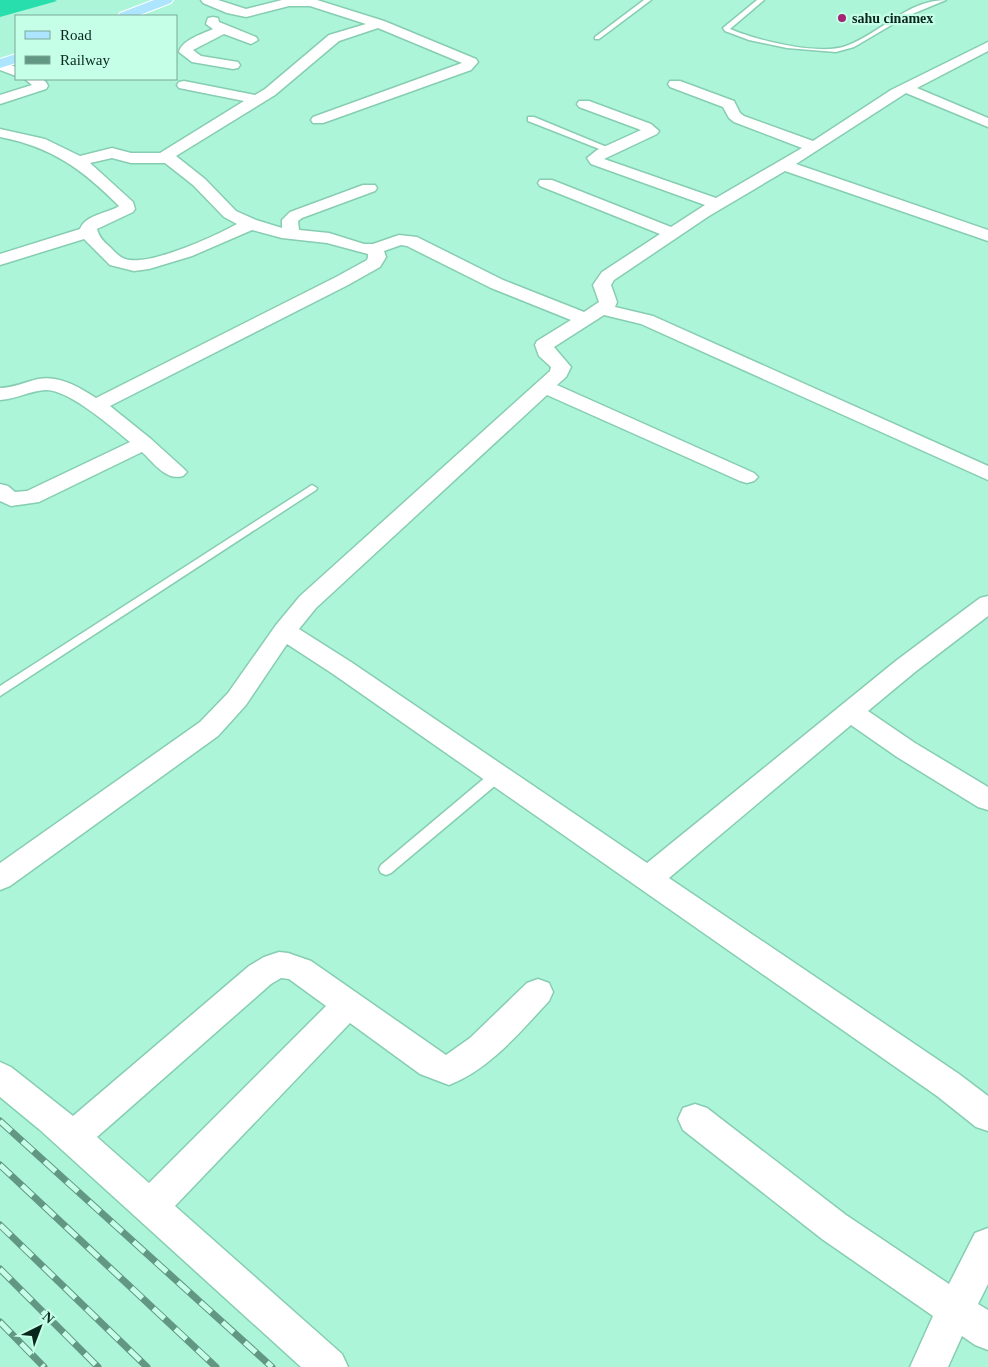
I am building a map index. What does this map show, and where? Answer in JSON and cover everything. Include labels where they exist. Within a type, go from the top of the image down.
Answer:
[{"type":"main road","points":[[128,15],[166,0]]},
{"type":"main road","points":[[0,64],[15,58]]},
{"type":"street","points":[[207,0],[239,12],[252,13],[288,2],[303,0],[379,24],[469,61],[471,64],[318,120]]},
{"type":"street","points":[[239,12],[212,22],[223,29],[250,40]]},
{"type":"street","points":[[163,158],[197,135],[258,100],[282,83],[334,38],[379,24]]},
{"type":"street","points":[[223,29],[192,44],[186,49],[186,52],[197,59],[233,65]]},
{"type":"street","points":[[0,878],[209,728],[237,699],[284,631],[308,602],[451,474],[559,373],[562,367],[545,351],[544,345],[608,304],[602,286],[604,280],[716,204],[814,147],[879,103],[988,46]]},
{"type":"street","points":[[0,64],[15,72]]},
{"type":"street","points":[[0,100],[41,86],[41,84],[34,80]]},
{"type":"street","points":[[676,84],[730,104],[734,115],[739,119],[814,147]]},
{"type":"street","points":[[184,85],[258,100]]},
{"type":"street","points":[[905,88],[988,123]]},
{"type":"street","points":[[584,104],[646,127],[652,131],[597,156],[596,161],[716,204]]},
{"type":"street","points":[[0,133],[43,143],[79,161],[128,206],[127,209],[90,226],[88,232]]},
{"type":"street","points":[[79,161],[112,153],[131,158],[163,158],[173,160],[199,182],[230,214],[250,224],[290,234],[329,238],[363,250],[375,249],[399,240],[417,242],[497,284],[594,314],[626,314],[663,326],[988,474]]},
{"type":"street","points":[[783,165],[988,236]]},
{"type":"street","points":[[546,183],[671,233]]},
{"type":"street","points":[[290,234],[290,220],[296,215],[369,188]]},
{"type":"street","points":[[88,232],[97,244],[116,261],[131,265],[191,251],[232,234],[250,224]]},
{"type":"street","points":[[0,260],[88,232]]},
{"type":"street","points":[[95,406],[342,281],[374,263],[377,257],[375,249]]},
{"type":"street","points":[[0,394],[53,384],[77,394],[144,442],[176,472]]},
{"type":"street","points":[[546,387],[747,477]]},
{"type":"street","points":[[0,491],[11,499],[31,497],[144,442]]},
{"type":"street","points":[[648,878],[926,650],[988,604]]},
{"type":"street","points":[[284,631],[342,668],[948,1084],[988,1116]]},
{"type":"street","points":[[851,712],[906,750],[988,800]]},
{"type":"street","points":[[72,1138],[270,968],[279,964],[289,964],[300,970],[431,1064],[441,1069],[450,1070],[461,1065],[473,1055],[538,992]]},
{"type":"street","points":[[150,1207],[348,1004]]},
{"type":"street","points":[[0,1077],[72,1138],[329,1367]]},
{"type":"street","points":[[695,1119],[834,1226],[988,1332]]},
{"type":"street","points":[[929,1367],[940,1341],[988,1246]]},
{"type":"lane","points":[[597,38],[648,0]]},
{"type":"lane","points":[[761,0],[730,24],[726,28],[727,30],[754,39],[831,51],[848,48],[899,17],[943,0]]},
{"type":"lane","points":[[531,119],[610,150]]},
{"type":"lane","points":[[0,692],[312,488]]},
{"type":"lane","points":[[386,869],[498,775]]},
{"type":"shaded area","points":[[0,0],[55,0],[57,1],[0,17]]},
{"type":"railway","points":[[0,1121],[272,1367]]},
{"type":"railway","points":[[0,1165],[216,1367]]},
{"type":"railway","points":[[0,1225],[147,1367]]},
{"type":"railway","points":[[0,1269],[98,1367]]},
{"type":"railway","points":[[0,1322],[44,1367]]},
{"type":"place","name":"sahu cinamex","points":[[842,18]]}]
